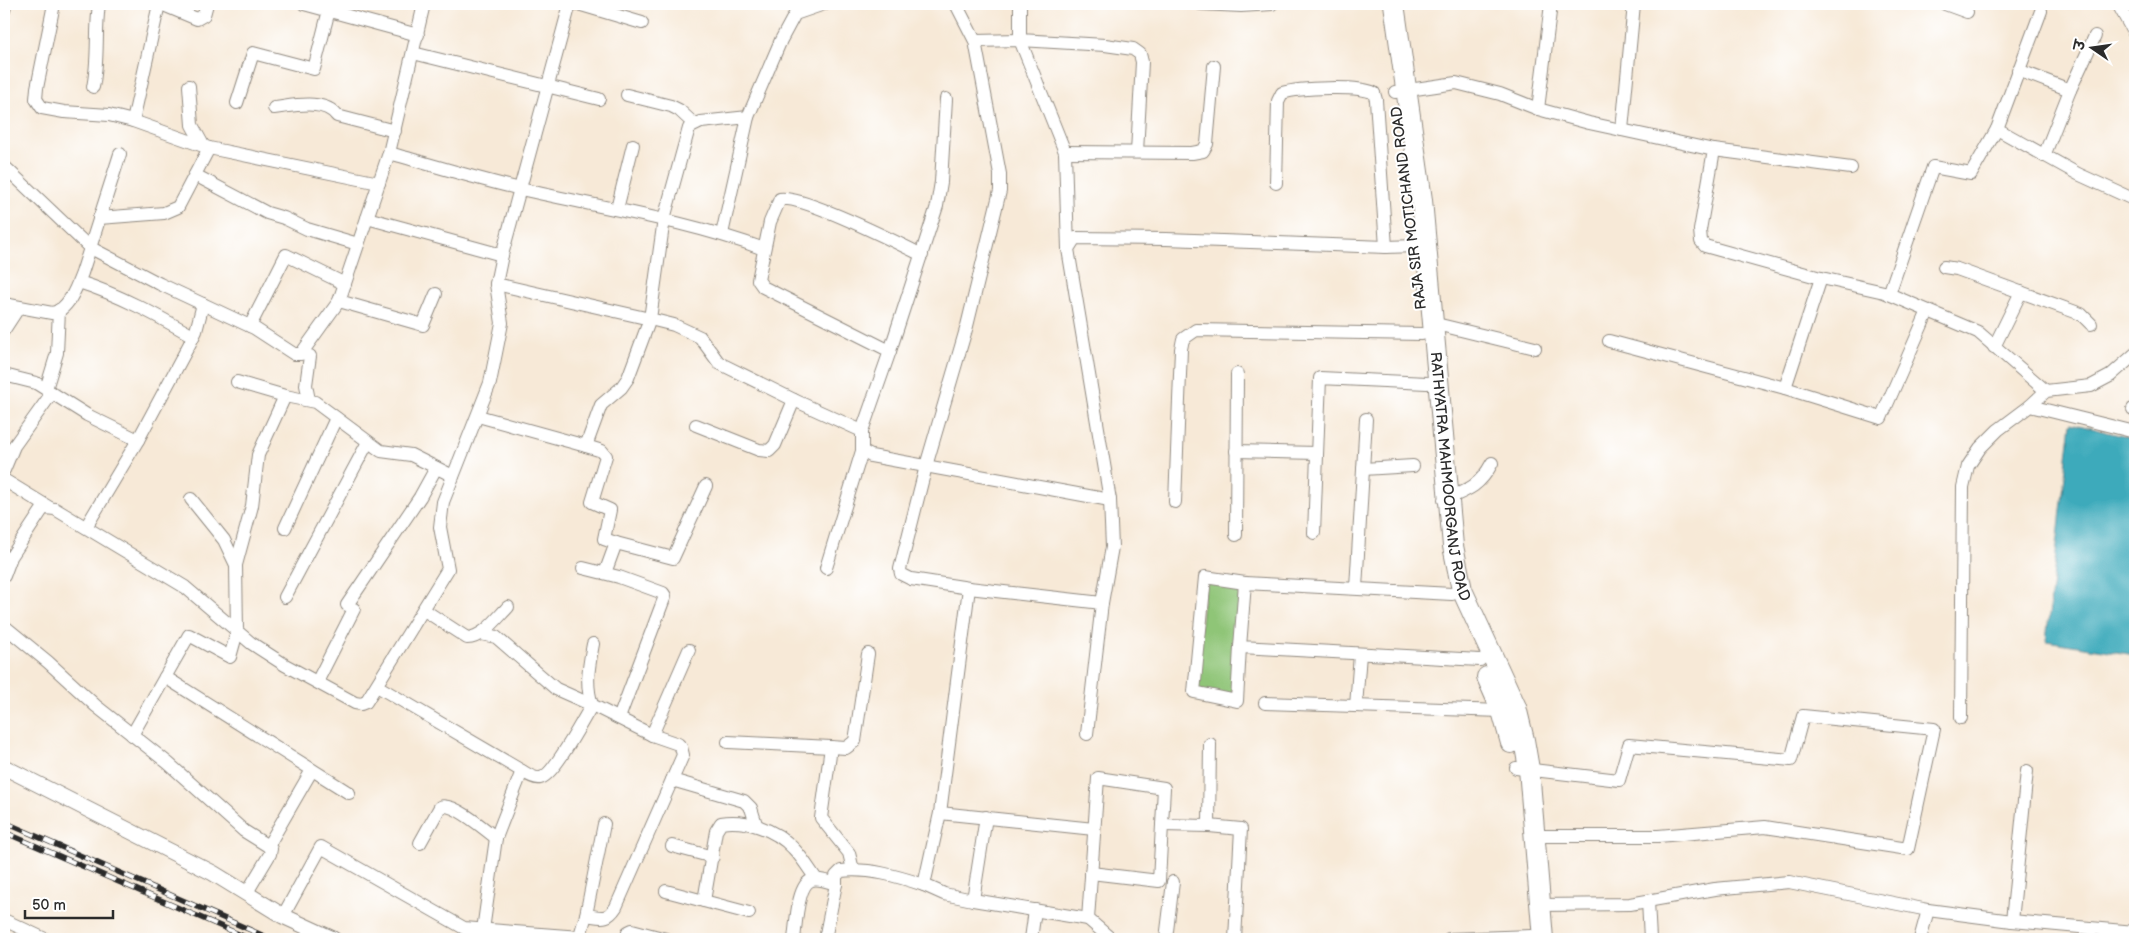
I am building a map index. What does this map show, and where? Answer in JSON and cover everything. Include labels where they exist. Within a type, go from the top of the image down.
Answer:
[{"type":"main road","name":"RAJA SIR MOTICHAND ROAD","points":[[1383,4],[1400,91],[1416,246],[1427,328],[1426,383],[1444,500],[1446,560],[1452,594],[1502,712],[1522,768],[1535,938]]},
{"type":"main road","name":"RATHYATRA MAHMOORGANJ ROAD","points":[[1394,4],[1400,91],[1422,200],[1427,328],[1441,399],[1444,500],[1462,590],[1516,707],[1524,740],[1522,768],[1535,836],[1540,905],[1535,938]]},
{"type":"street","points":[[4,10],[5,4]]},
{"type":"street","points":[[54,4],[37,88],[38,104],[46,110],[109,116],[133,121],[206,147],[379,183]]},
{"type":"street","points":[[93,87],[97,67],[97,19],[99,4]]},
{"type":"street","points":[[133,121],[160,4],[197,19],[204,15],[207,4]]},
{"type":"street","points":[[304,4],[418,35]]},
{"type":"street","points":[[4,166],[89,247],[250,326],[294,354],[301,354],[339,302],[389,153],[424,4]]},
{"type":"street","points":[[4,480],[185,587],[237,632],[285,665],[355,703],[361,704],[366,702],[448,569],[440,527],[443,502],[490,383],[502,323],[496,284],[502,255],[570,4]]},
{"type":"street","points":[[578,4],[642,23]]},
{"type":"street","points":[[722,234],[748,117],[781,40],[795,14],[824,4]]},
{"type":"street","points":[[956,4],[975,41],[1000,174],[1000,191],[967,326],[926,466],[901,562],[901,574],[911,578],[968,588],[1102,603]]},
{"type":"street","points":[[1020,4],[1020,40],[1065,152],[1068,248],[1110,500],[1112,547],[1102,603],[1087,734]]},
{"type":"street","points":[[1202,4],[1241,6],[1272,4]]},
{"type":"street","points":[[1538,109],[1550,4]]},
{"type":"street","points":[[1622,130],[1634,4]]},
{"type":"street","points":[[1945,4],[1967,12]]},
{"type":"street","points":[[2118,4],[2135,34]]},
{"type":"street","points":[[238,103],[253,53],[314,69],[329,10]]},
{"type":"street","points":[[1890,294],[1933,167],[1971,174],[1997,129],[2041,11]]},
{"type":"street","points":[[2044,156],[2070,90],[2095,36]]},
{"type":"street","points":[[975,41],[1020,40],[1105,45],[1133,49],[1140,54],[1142,62],[1137,152]]},
{"type":"street","points":[[413,53],[599,99]]},
{"type":"street","points":[[1065,152],[1192,153],[1203,151],[1207,144],[1214,66]]},
{"type":"street","points":[[2018,70],[2070,90]]},
{"type":"street","points":[[1400,91],[1456,83],[1500,94],[1538,109],[1714,150],[1851,168]]},
{"type":"street","points":[[189,86],[192,125],[206,147]]},
{"type":"street","points":[[1276,184],[1278,100],[1282,93],[1293,90],[1360,89],[1374,93],[1386,247]]},
{"type":"street","points":[[627,96],[671,106],[679,110],[694,124]]},
{"type":"street","points":[[826,568],[862,451],[862,431],[922,255],[942,182],[946,99]]},
{"type":"street","points":[[274,108],[318,106],[334,112],[337,116],[395,131]]},
{"type":"street","points":[[586,446],[601,404],[621,388],[628,378],[650,319],[664,219],[689,128],[694,124],[748,117]]},
{"type":"street","points":[[1997,129],[2078,174],[2135,200]]},
{"type":"street","points":[[617,209],[633,145]]},
{"type":"street","points":[[99,218],[164,212],[178,208],[195,175],[206,147]]},
{"type":"street","points":[[1714,150],[1700,230],[1701,241],[1705,246],[1821,278],[1890,294],[1978,332],[2046,391]]},
{"type":"street","points":[[389,153],[520,189],[664,219],[722,234],[764,249]]},
{"type":"street","points":[[4,304],[52,313],[60,310],[79,282],[120,154]]},
{"type":"street","points":[[195,175],[267,213],[284,218],[307,229],[358,244]]},
{"type":"street","points":[[890,351],[762,287],[758,280],[770,222],[777,203],[780,199],[785,198],[850,221],[922,255]]},
{"type":"street","points":[[367,218],[502,255]]},
{"type":"street","points":[[1068,248],[1076,238],[1166,239],[1386,247],[1416,246]]},
{"type":"street","points":[[250,326],[286,255],[345,284]]},
{"type":"street","points":[[1944,267],[1957,269],[2080,314],[2091,324]]},
{"type":"street","points":[[1785,388],[1821,278]]},
{"type":"street","points":[[79,282],[110,293],[145,309],[194,336]]},
{"type":"street","points":[[496,284],[674,325],[700,337],[719,363],[862,431]]},
{"type":"street","points":[[1994,347],[2021,292]]},
{"type":"street","points":[[339,302],[422,325],[436,294]]},
{"type":"street","points":[[86,527],[138,440],[194,336],[203,304]]},
{"type":"street","points":[[4,330],[19,308]]},
{"type":"street","points":[[4,470],[14,446],[49,391],[57,353],[60,310]]},
{"type":"street","points":[[1609,340],[1785,388],[1881,418],[1928,311]]},
{"type":"street","points":[[1175,502],[1181,350],[1184,339],[1196,330],[1427,328],[1536,348]]},
{"type":"street","points":[[1961,718],[1963,486],[1968,466],[1980,448],[1998,430],[2030,406],[2046,391],[2091,386],[2110,376],[2135,354]]},
{"type":"street","points":[[309,400],[306,385],[310,356]]},
{"type":"street","points":[[4,374],[36,383],[87,415],[138,440]]},
{"type":"street","points":[[1236,374],[1236,535]]},
{"type":"street","points":[[1314,533],[1320,378],[1426,383]]},
{"type":"street","points":[[237,382],[285,396],[309,400],[321,405],[381,451],[411,455],[454,476]]},
{"type":"street","points":[[132,734],[189,635],[230,657],[237,632],[236,565],[252,506],[258,456],[285,396]]},
{"type":"street","points":[[696,425],[759,450],[769,451],[774,445],[794,400]]},
{"type":"street","points":[[2030,406],[2135,432]]},
{"type":"street","points":[[478,416],[605,453],[606,456],[592,502],[610,510],[604,539],[673,558],[706,486]]},
{"type":"street","points":[[285,528],[336,418]]},
{"type":"street","points":[[1356,588],[1366,419]]},
{"type":"street","points":[[285,597],[368,442]]},
{"type":"street","points":[[862,451],[871,456],[1110,500]]},
{"type":"street","points":[[1236,451],[1317,453]]},
{"type":"street","points":[[1444,500],[1472,488],[1484,477],[1492,463]]},
{"type":"street","points":[[1363,469],[1413,466]]},
{"type":"street","points":[[317,682],[350,607],[420,497],[436,468]]},
{"type":"street","points":[[420,497],[443,502]]},
{"type":"street","points":[[191,499],[224,540],[236,565]]},
{"type":"street","points":[[4,576],[11,558],[42,510],[50,508]]},
{"type":"street","points":[[605,573],[616,542]]},
{"type":"street","points":[[583,568],[635,582],[663,593],[665,596],[619,718]]},
{"type":"street","points":[[1245,584],[1236,701],[1194,692],[1205,577],[1245,584],[1452,594]]},
{"type":"street","points":[[924,886],[940,813],[968,588]]},
{"type":"street","points":[[424,610],[467,638],[473,638],[481,634],[508,606]]},
{"type":"street","points":[[4,626],[168,763],[244,831],[271,849],[270,854],[246,894]]},
{"type":"street","points":[[481,634],[496,637],[556,688],[652,735],[678,744],[683,750],[683,755],[610,916],[606,918],[586,915]]},
{"type":"street","points":[[377,686],[522,771],[540,779],[546,776],[562,756],[592,705],[587,690],[587,673],[593,644]]},
{"type":"street","points":[[1240,647],[1480,660]]},
{"type":"street","points":[[652,735],[689,650]]},
{"type":"street","points":[[728,742],[846,748],[856,741],[868,654]]},
{"type":"street","points":[[1356,706],[1360,654]]},
{"type":"street","points":[[166,676],[349,794]]},
{"type":"street","points":[[1265,703],[1502,712]]},
{"type":"street","points":[[1522,768],[1619,780],[1629,745],[1791,760],[1803,716],[1934,729],[1908,849],[1765,826],[1658,836],[1535,836]]},
{"type":"street","points":[[1209,826],[1210,744]]},
{"type":"street","points":[[831,747],[821,818],[849,853],[853,870]]},
{"type":"street","points":[[4,767],[212,873],[283,916],[333,939]]},
{"type":"street","points":[[268,846],[312,770]]},
{"type":"street","points":[[483,930],[496,838],[522,771]]},
{"type":"street","points":[[2012,921],[2027,771]]},
{"type":"street","points":[[1088,919],[1091,873],[1094,829],[1098,778],[1164,788],[1159,881],[1091,873]]},
{"type":"street","points":[[672,780],[744,801],[751,808],[756,824]]},
{"type":"street","points":[[420,843],[440,807],[444,805],[474,820],[496,838]]},
{"type":"street","points":[[940,813],[1094,829]]},
{"type":"street","points":[[973,900],[986,817]]},
{"type":"street","points":[[704,901],[716,831],[721,823],[756,824],[792,847],[816,879]]},
{"type":"street","points":[[283,916],[321,847],[464,928],[582,938],[604,824]]},
{"type":"street","points":[[1162,825],[1241,829],[1236,939]]},
{"type":"street","points":[[672,846],[713,857]]},
{"type":"street","points":[[825,939],[838,873],[853,870],[895,876],[944,894],[1088,919],[1111,939]]},
{"type":"street","points":[[794,939],[800,895],[807,882],[816,879],[836,884]]},
{"type":"street","points":[[1166,939],[1172,882]]},
{"type":"street","points":[[1540,905],[1630,904],[1715,889],[1789,882],[1928,910],[2012,921],[2135,932]]},
{"type":"street","points":[[666,892],[749,913]]},
{"type":"street","points":[[1648,901],[1650,939]]},
{"type":"street","points":[[1031,939],[1035,910]]},
{"type":"street","points":[[1920,939],[1928,910]]},
{"type":"street","points":[[4,920],[46,939]]},
{"type":"street","points":[[627,939],[629,931],[632,930],[666,939]]},
{"type":"street","points":[[1449,939],[1535,938]]},
{"type":"green space","points":[[1205,582],[1240,587],[1232,700],[1194,689]]},
{"type":"water","points":[[2071,423],[2135,439],[2135,655],[2046,641]]},
{"type":"railway","points":[[4,822],[271,939]]},
{"type":"railway","points":[[4,832],[250,939]]}]
